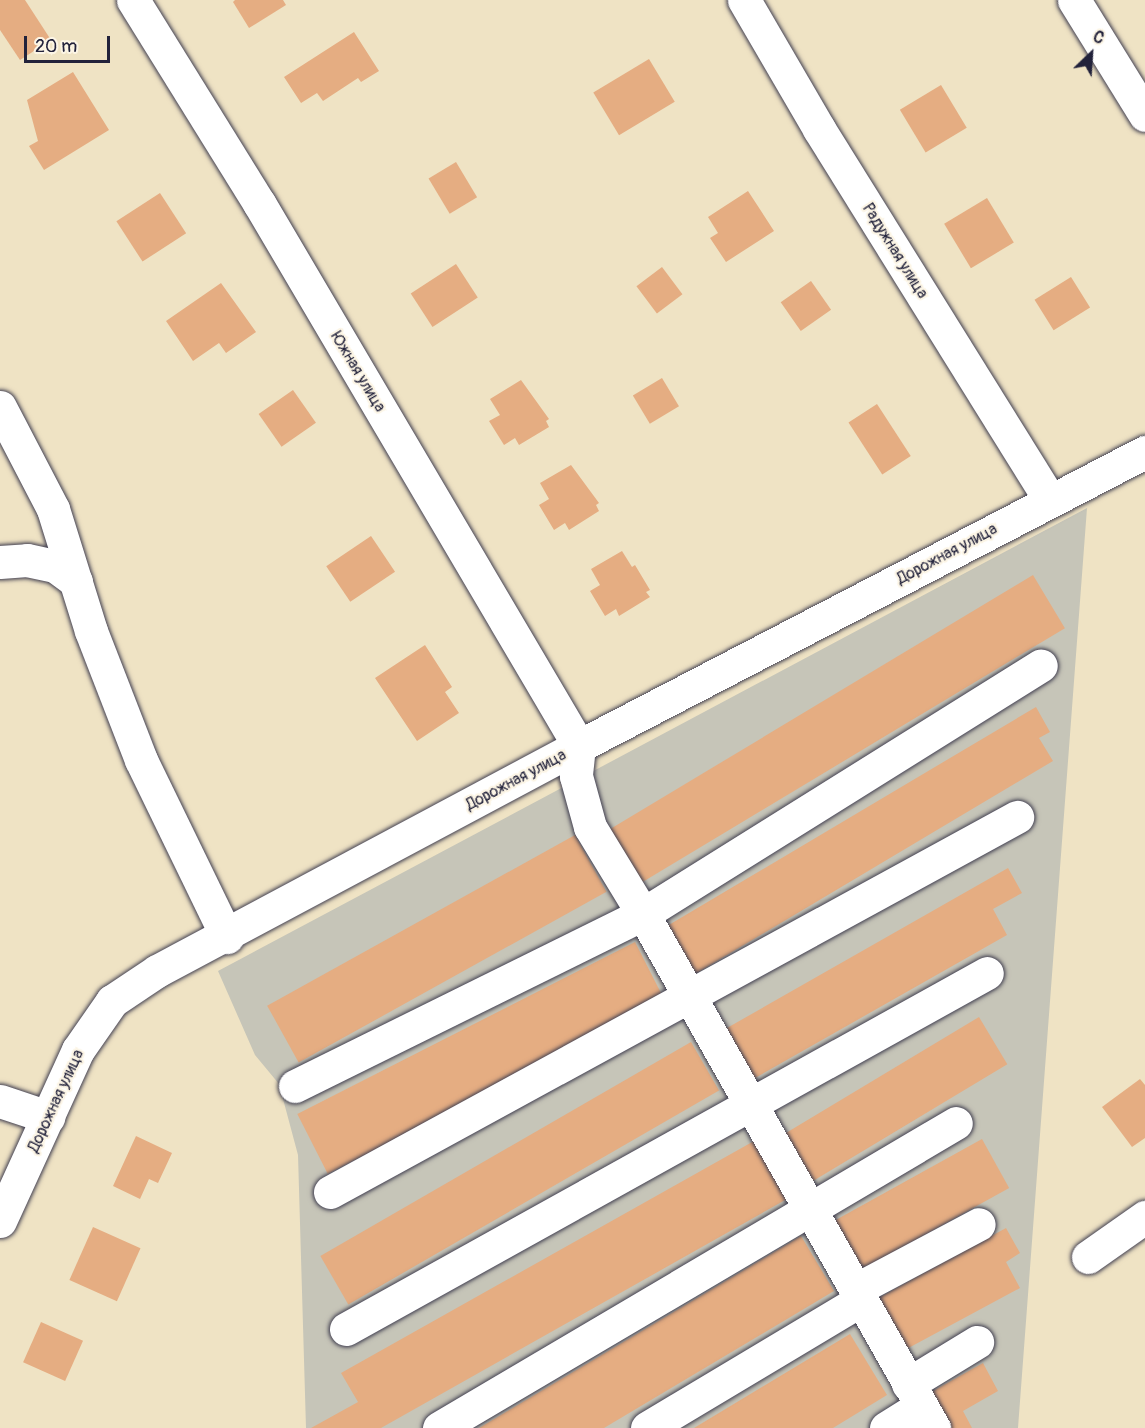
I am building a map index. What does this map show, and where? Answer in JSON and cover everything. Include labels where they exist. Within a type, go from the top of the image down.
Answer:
[{"type":"street","name":"Южная улица","points":[[133,0],[259,203],[579,746]]},
{"type":"street","name":"Радужная улица","points":[[744,0],[819,129],[1050,500]]},
{"type":"street","points":[[1074,0],[1145,115]]},
{"type":"street","points":[[0,406],[53,508],[76,581],[141,760],[226,937]]},
{"type":"street","name":"Дорожная улица","points":[[0,1221],[78,1050],[112,1001],[157,971],[226,937],[579,746],[1145,452]]},
{"type":"street","points":[[0,562],[27,560],[55,566],[76,581]]},
{"type":"street","points":[[295,1086],[644,914],[1041,665]]},
{"type":"street","points":[[579,746],[576,776],[590,827],[644,914],[921,1406]]},
{"type":"street","points":[[330,1192],[1017,817]]},
{"type":"street","points":[[346,1329],[987,973]]},
{"type":"street","points":[[0,1101],[48,1117]]},
{"type":"street","points":[[439,1428],[956,1123]]},
{"type":"street","points":[[1088,1257],[1145,1217]]},
{"type":"street","points":[[647,1428],[858,1295],[979,1224]]},
{"type":"street","points":[[886,1428],[921,1406],[977,1342]]},
{"type":"shaded area","points":[[1087,508],[1018,1428],[306,1428],[298,1155],[279,1084],[255,1055],[218,971]]},
{"type":"building","points":[[0,0],[25,0],[51,40],[20,60],[0,30]]},
{"type":"building","points":[[235,0],[283,0],[286,5],[249,28],[233,2]]},
{"type":"building","points":[[354,32],[379,71],[361,82],[358,78],[323,101],[317,93],[301,103],[284,77]]},
{"type":"building","points":[[649,59],[675,102],[619,135],[593,92]]},
{"type":"building","points":[[73,72],[109,130],[44,170],[29,146],[38,141],[27,100]]},
{"type":"building","points":[[941,85],[967,128],[926,153],[900,110]]},
{"type":"building","points":[[456,162],[477,197],[450,214],[429,178]]},
{"type":"building","points":[[748,191],[774,231],[726,262],[710,238],[718,233],[708,217]]},
{"type":"building","points":[[160,193],[186,233],[143,262],[116,221]]},
{"type":"building","points":[[987,198],[1014,243],[971,268],[944,224]]},
{"type":"building","points":[[456,264],[478,298],[432,327],[411,293]]},
{"type":"building","points":[[662,267],[682,294],[657,313],[636,286]]},
{"type":"building","points":[[1071,277],[1090,308],[1054,330],[1035,300]]},
{"type":"building","points":[[811,281],[831,310],[801,331],[781,302]]},
{"type":"building","points":[[221,283],[256,332],[226,353],[219,343],[193,361],[166,321]]},
{"type":"building","points":[[662,378],[679,406],[650,424],[633,396]]},
{"type":"building","points":[[521,380],[549,419],[546,421],[549,427],[519,445],[515,438],[504,445],[489,421],[500,415],[490,399]]},
{"type":"building","points":[[293,390],[316,423],[282,447],[259,414]]},
{"type":"building","points":[[877,404],[911,456],[882,475],[848,423]]},
{"type":"building","points":[[571,465],[599,503],[596,505],[599,511],[569,530],[565,523],[554,530],[539,505],[549,499],[540,483]]},
{"type":"building","points":[[371,536],[395,572],[350,602],[326,566]]},
{"type":"building","points":[[622,551],[632,567],[635,565],[650,590],[646,592],[650,597],[619,616],[616,609],[605,616],[590,591],[600,585],[591,569]]},
{"type":"building","points":[[1033,575],[1065,628],[636,886],[604,833]]},
{"type":"building","points":[[425,645],[452,687],[445,692],[459,713],[417,741],[375,678]]},
{"type":"building","points":[[1036,707],[1050,732],[1039,738],[1053,761],[690,977],[662,929]]},
{"type":"building","points":[[575,835],[607,892],[299,1063],[267,1006]]},
{"type":"building","points":[[1008,868],[1022,893],[993,909],[1007,935],[748,1082],[720,1032]]},
{"type":"building","points":[[635,942],[665,1002],[328,1174],[297,1114]]},
{"type":"building","points":[[979,1017],[1007,1064],[808,1184],[779,1137]]},
{"type":"building","points":[[691,1042],[719,1090],[348,1304],[320,1256]]},
{"type":"building","points":[[1140,1079],[1145,1085],[1145,1138],[1132,1147],[1102,1107]]},
{"type":"building","points":[[136,1136],[172,1153],[158,1183],[149,1179],[140,1199],[113,1186]]},
{"type":"building","points":[[982,1139],[1009,1188],[856,1273],[829,1224]]},
{"type":"building","points":[[754,1141],[787,1199],[381,1428],[311,1428],[358,1402],[341,1373]]},
{"type":"building","points":[[93,1227],[141,1248],[117,1301],[69,1280]]},
{"type":"building","points":[[1006,1228],[1020,1253],[1006,1262],[1020,1288],[901,1352],[873,1301]]},
{"type":"building","points":[[801,1236],[834,1291],[604,1428],[479,1428]]},
{"type":"building","points":[[41,1322],[83,1341],[65,1381],[23,1362]]},
{"type":"building","points":[[850,1334],[887,1395],[833,1428],[694,1428]]},
{"type":"building","points":[[983,1363],[998,1391],[963,1411],[972,1428],[939,1428],[922,1397]]}]
